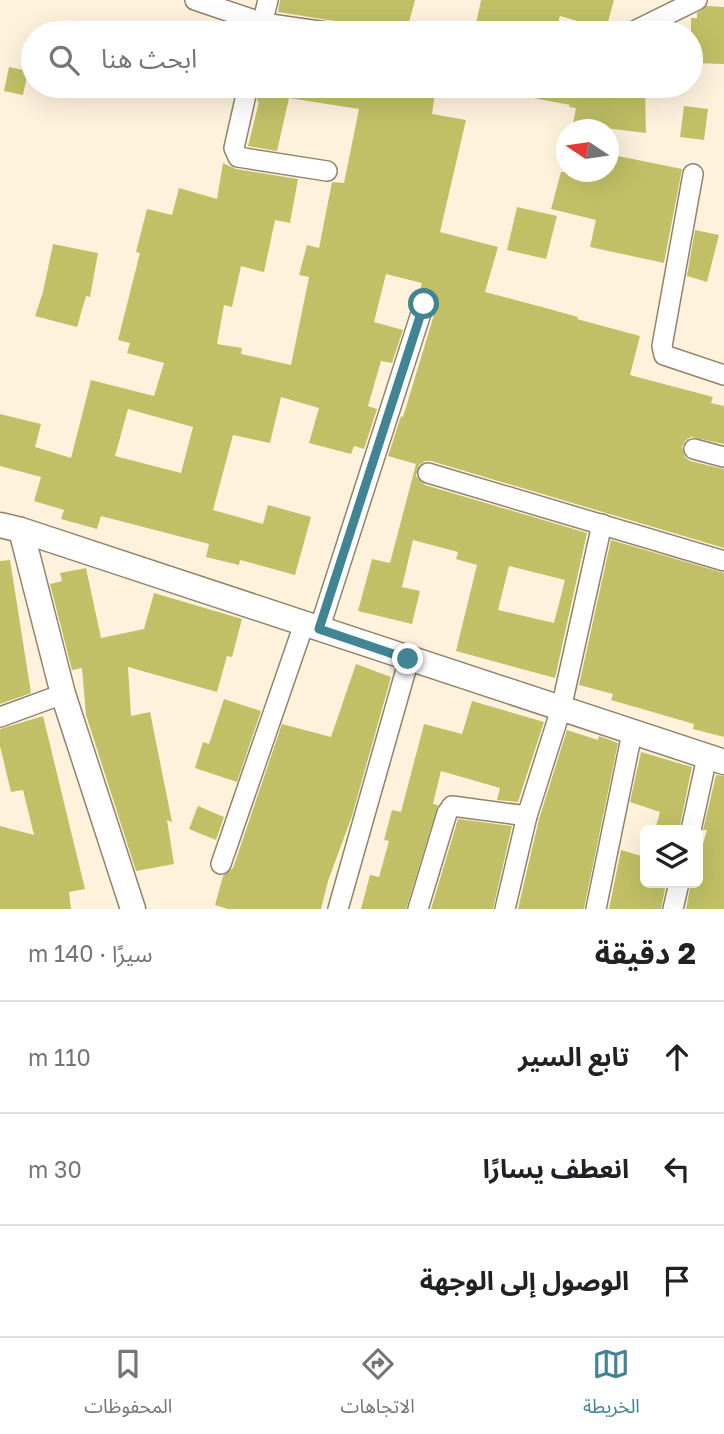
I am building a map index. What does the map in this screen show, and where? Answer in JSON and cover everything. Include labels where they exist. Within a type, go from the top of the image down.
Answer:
[{"type":"street","points":[[195,0],[244,21]]},
{"type":"street","points":[[263,21],[268,0]]},
{"type":"street","points":[[654,21],[697,0]]},
{"type":"street","points":[[245,98],[234,148],[238,157],[327,171]]},
{"type":"street","points":[[693,174],[662,346],[664,355],[724,375]]},
{"type":"street","points":[[221,864],[311,627],[424,304]]},
{"type":"street","points":[[694,449],[724,457]]},
{"type":"street","points":[[428,473],[724,561]]},
{"type":"street","points":[[505,909],[527,816],[561,709],[601,524]]},
{"type":"street","points":[[11,528],[715,760],[693,825]]},
{"type":"street","points":[[11,528],[133,909]]},
{"type":"street","points":[[338,909],[408,659]]},
{"type":"street","points":[[0,717],[63,694]]},
{"type":"street","points":[[596,909],[632,733]]},
{"type":"street","points":[[418,909],[443,824],[452,806],[527,816]]},
{"type":"street","points":[[673,909],[678,888]]},
{"type":"building","points":[[280,0],[415,0],[409,21],[335,21],[278,12]]},
{"type":"building","points":[[481,0],[614,0],[608,21],[578,21],[560,16],[559,21],[477,21]]},
{"type":"building","points":[[707,6],[724,7],[724,64],[703,63],[703,21],[691,21],[691,18],[697,18],[697,13]]},
{"type":"building","points":[[9,67],[21,70],[21,95],[4,91]]},
{"type":"building","points":[[258,98],[289,98],[277,151],[248,146],[259,102]]},
{"type":"building","points":[[289,98],[434,98],[432,114],[466,120],[440,232],[498,247],[485,292],[640,336],[630,375],[713,397],[711,403],[724,406],[724,444],[691,437],[682,447],[685,457],[690,461],[724,469],[724,548],[431,461],[419,465],[416,476],[425,485],[587,533],[555,678],[456,651],[477,565],[456,559],[458,552],[413,540],[402,587],[420,591],[412,624],[358,611],[372,559],[390,563],[416,464],[388,456],[401,416],[403,417],[436,308],[433,295],[420,290],[422,283],[386,274],[374,322],[403,330],[392,363],[381,361],[368,406],[377,409],[364,449],[354,446],[351,454],[309,443],[319,408],[281,397],[270,443],[233,435],[213,510],[263,524],[268,505],[311,517],[295,575],[240,560],[239,565],[206,557],[209,544],[101,516],[97,529],[61,519],[64,510],[34,501],[41,477],[0,466],[0,414],[41,424],[35,447],[71,458],[91,380],[154,396],[164,363],[127,353],[130,343],[118,340],[140,253],[136,252],[147,209],[172,215],[179,188],[217,199],[223,163],[236,169],[298,179],[290,223],[275,220],[264,272],[241,266],[232,307],[224,305],[217,344],[242,348],[241,354],[291,365],[309,277],[299,275],[307,245],[319,248],[332,182],[344,183],[359,109]],"holes":[[[128,409],[193,427],[181,473],[115,456]],[[509,566],[565,580],[554,623],[498,610]]]},
{"type":"building","points":[[534,98],[645,98],[646,133],[619,130],[619,119],[574,119],[576,108],[569,107],[570,105]]},
{"type":"building","points":[[684,106],[708,109],[704,140],[680,137]]},
{"type":"building","points":[[619,156],[682,169],[664,263],[590,247],[596,220],[551,209],[558,182],[619,182]]},
{"type":"building","points":[[517,207],[557,216],[546,259],[507,250]]},
{"type":"building","points":[[695,230],[719,235],[707,282],[687,276]]},
{"type":"building","points":[[53,244],[98,253],[90,297],[86,296],[77,327],[35,316]]},
{"type":"building","points":[[611,540],[724,573],[724,737],[693,729],[694,724],[611,700],[613,694],[579,685]]},
{"type":"building","points":[[10,560],[31,693],[0,704],[0,561]]},
{"type":"building","points":[[86,568],[101,638],[144,629],[154,593],[242,619],[232,657],[227,656],[217,692],[128,667],[131,716],[150,712],[172,822],[167,820],[174,864],[136,871],[86,715],[82,668],[72,670],[50,584],[62,581],[60,573]]},
{"type":"building","points":[[356,664],[391,677],[352,816],[328,881],[321,909],[228,909],[215,905],[223,876],[233,868],[282,724],[331,737]]},
{"type":"building","points":[[224,699],[261,711],[237,782],[195,768],[203,742],[209,744]]},
{"type":"building","points":[[472,701],[544,722],[518,802],[497,800],[500,788],[441,771],[433,804],[438,805],[406,909],[361,909],[370,875],[379,877],[389,841],[384,840],[392,810],[401,812],[424,724],[462,734]]},
{"type":"building","points":[[43,716],[85,889],[69,892],[71,909],[0,909],[0,826],[34,835],[23,790],[11,792],[0,746],[0,729]]},
{"type":"building","points":[[567,730],[618,743],[584,909],[518,909],[539,819]]},
{"type":"building","points":[[641,752],[692,767],[680,825],[656,825],[660,812],[630,802]]},
{"type":"building","points":[[716,775],[724,776],[724,909],[686,909],[690,888],[703,888],[703,844],[707,830],[703,830]]},
{"type":"building","points":[[198,806],[224,817],[216,840],[189,829]]},
{"type":"building","points":[[458,819],[512,826],[493,909],[431,909]]},
{"type":"building","points":[[621,850],[640,856],[640,888],[665,888],[661,909],[609,909]]},
{"type":"route","points":[[408,659],[319,629],[424,304]]}]
